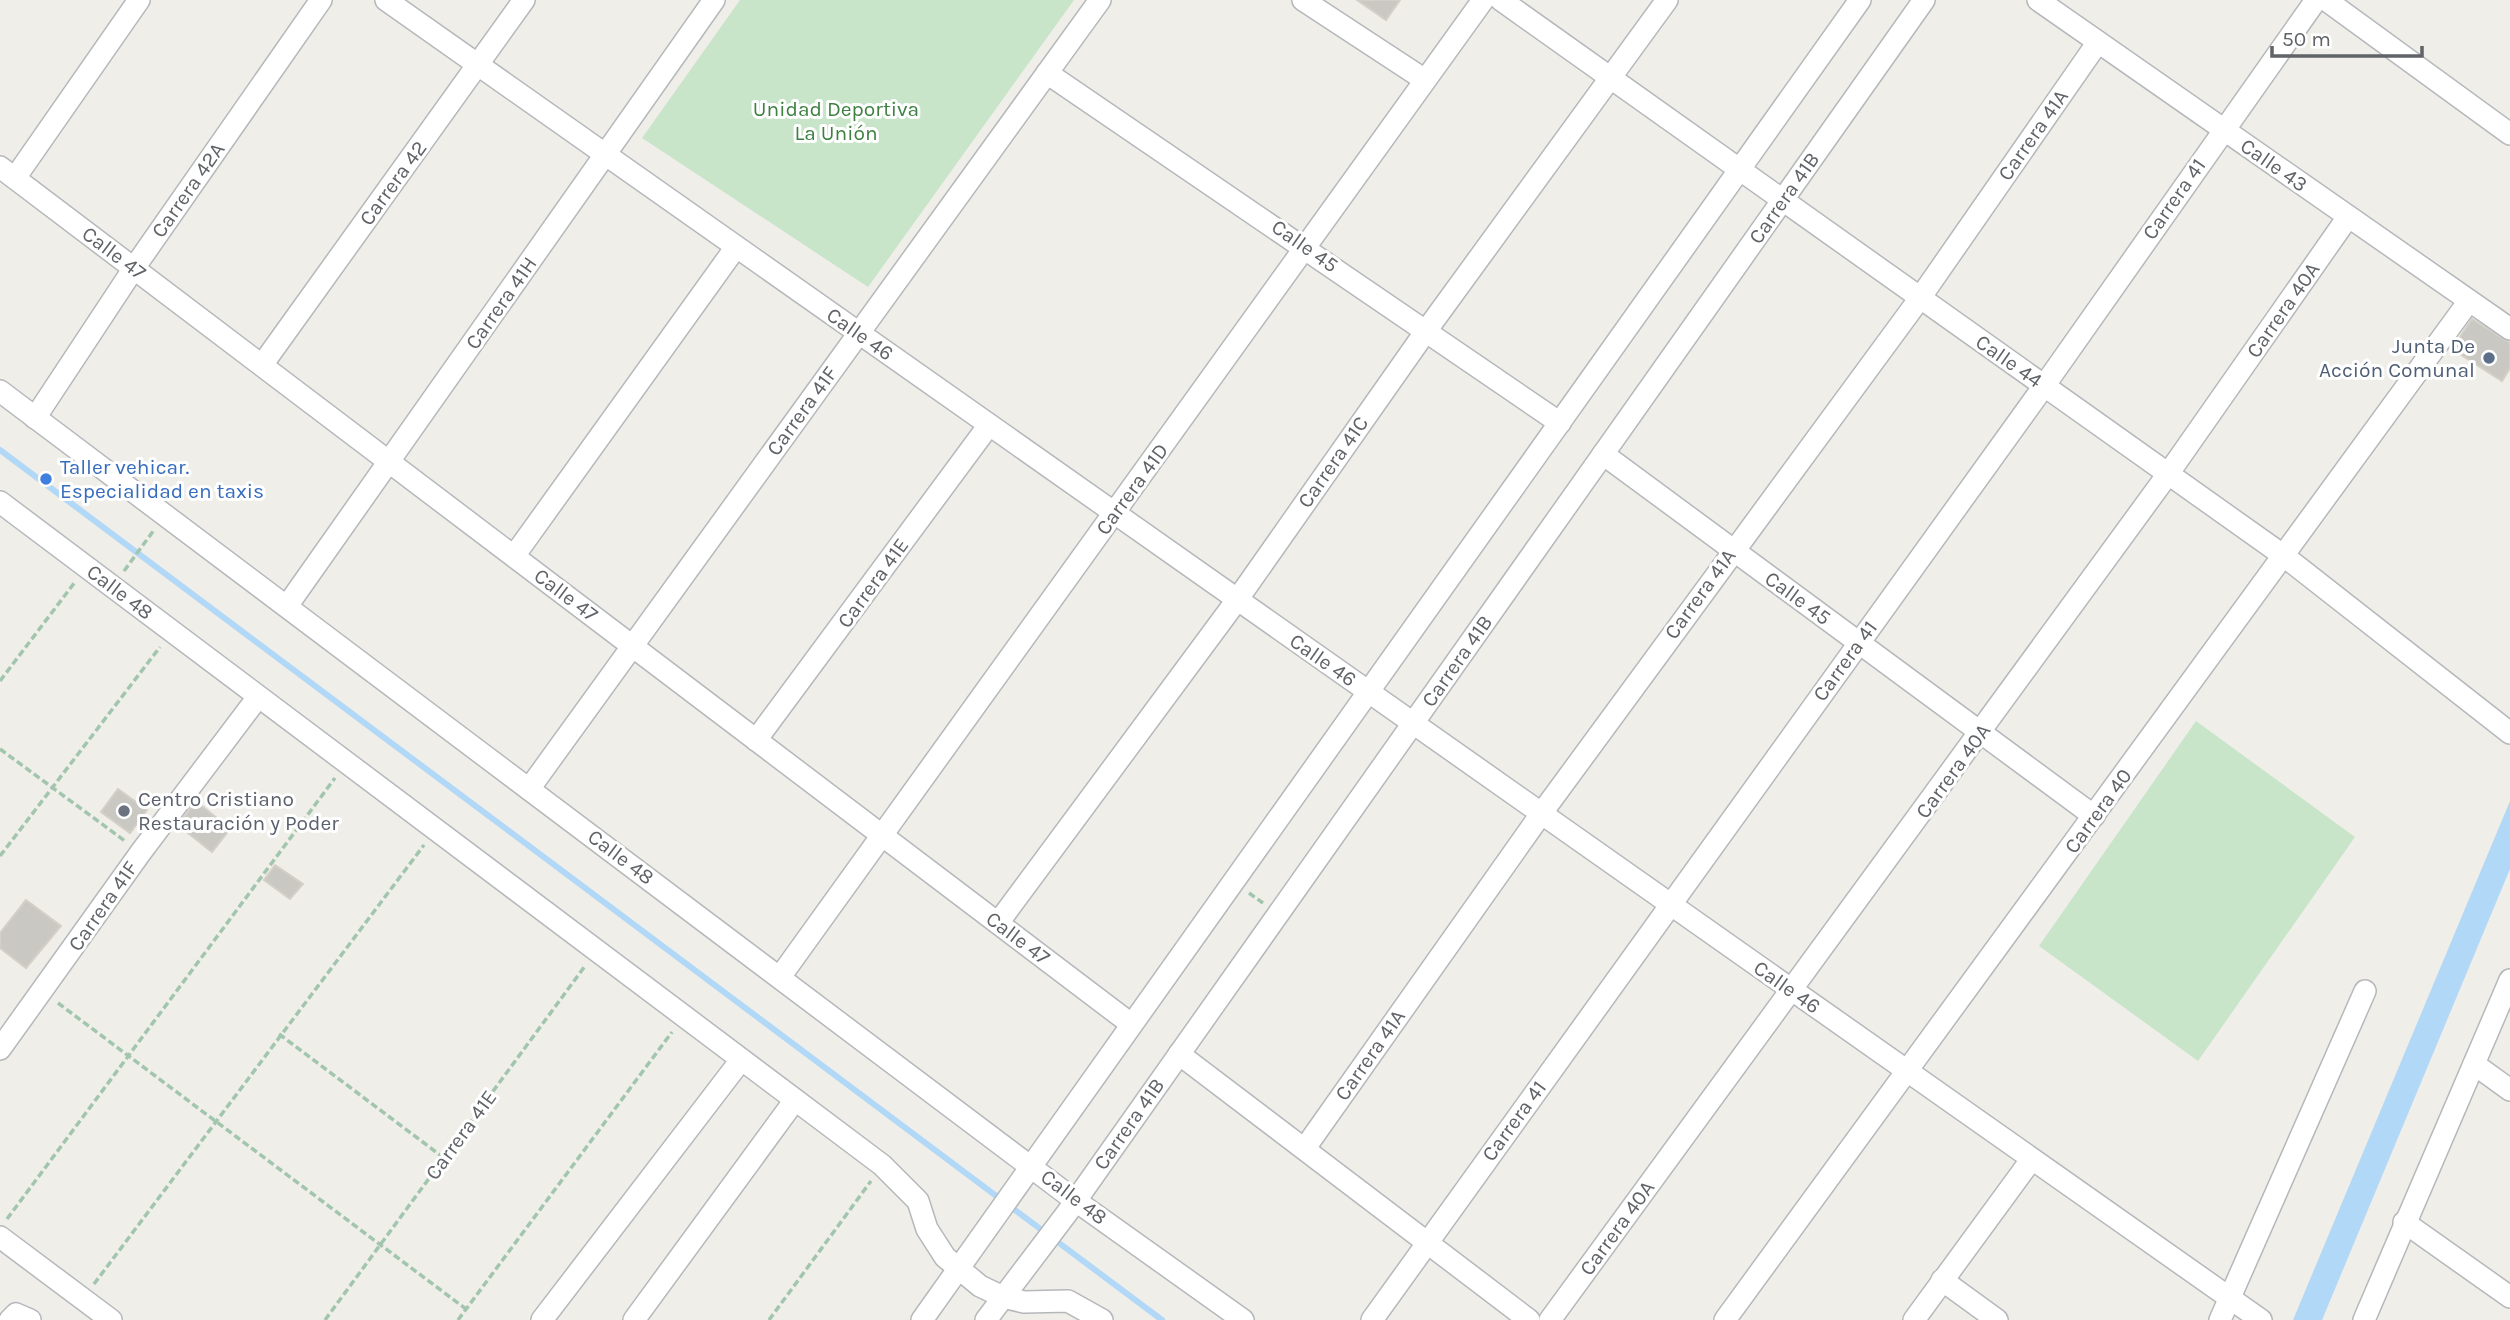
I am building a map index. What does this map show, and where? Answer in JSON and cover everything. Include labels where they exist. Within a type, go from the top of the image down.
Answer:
[{"type":"street","points":[[7,172],[139,0]]},
{"type":"street","name":"Carrera 42A","points":[[35,418],[134,268],[321,0]]},
{"type":"street","name":"Calle 46","points":[[386,0],[2261,1320]]},
{"type":"street","name":"Carrera 42","points":[[262,365],[524,0]]},
{"type":"street","name":"Carrera 41H","points":[[287,607],[714,0]]},
{"type":"street","name":"Carrera 41F","points":[[529,789],[1100,0]]},
{"type":"street","points":[[1303,0],[1425,80]]},
{"type":"street","name":"Carrera 41D","points":[[780,977],[1483,0]]},
{"type":"street","name":"Calle 44","points":[[1500,0],[2284,556],[2508,732]]},
{"type":"street","name":"Carrera 41C","points":[[998,923],[1237,600],[1426,331],[1667,0]]},
{"type":"street","points":[[922,1320],[1860,0]]},
{"type":"street","name":"Carrera 41B","points":[[986,1320],[1076,1201],[1924,0]]},
{"type":"street","name":"Calle 43","points":[[2038,0],[2510,329]]},
{"type":"street","name":"Carrera 41","points":[[1372,1320],[2044,386],[2316,0]]},
{"type":"street","points":[[2326,0],[2510,134]]},
{"type":"street","name":"Carrera 41A","points":[[1305,1148],[1732,549],[1920,298],[2098,42]]},
{"type":"street","name":"Calle 45","points":[[1047,73],[1305,246],[1560,423]]},
{"type":"street","name":"Calle 47","points":[[7,172],[1131,1024]]},
{"type":"street","name":"Carrera 40A","points":[[1550,1320],[1981,733],[2168,474],[2348,217]]},
{"type":"street","points":[[514,556],[736,247]]},
{"type":"street","name":"Carrera 40","points":[[1725,1320],[2469,301]]},
{"type":"street","name":"Calle 48","points":[[0,391],[1076,1201],[1243,1320]]},
{"type":"street","name":"Carrera 41E","points":[[757,740],[989,425]]},
{"type":"street","name":"Calle 45","points":[[1603,454],[2094,816]]},
{"type":"street","name":"Calle 48","points":[[0,502],[882,1166],[918,1201],[927,1229],[945,1257],[959,1271],[1003,1297],[1041,1303],[1068,1301],[1102,1320]]},
{"type":"street","name":"Carrera 41F","points":[[0,1049],[141,852],[258,696]]},
{"type":"street","points":[[2364,1320],[2510,980]]},
{"type":"street","points":[[2220,1320],[2365,991]]},
{"type":"street","points":[[1179,1054],[1529,1320]]},
{"type":"street","points":[[542,1320],[741,1060]]},
{"type":"street","points":[[2474,1064],[2510,1090]]},
{"type":"street","points":[[634,1320],[795,1100]]},
{"type":"street","points":[[1914,1320],[2031,1160]]},
{"type":"street","points":[[2404,1222],[2510,1297]]},
{"type":"street","points":[[2,1242],[111,1320]]},
{"type":"street","points":[[1942,1280],[1997,1320]]},
{"type":"street","points":[[10,1320],[16,1314],[30,1320]]},
{"type":"path","points":[[124,571],[155,530]]},
{"type":"path","points":[[0,681],[86,567]]},
{"type":"path","points":[[0,856],[51,786],[173,632]]},
{"type":"path","points":[[0,749],[141,852]]},
{"type":"path","points":[[2,1242],[129,1056],[346,763]]},
{"type":"path","points":[[83,1299],[279,1034],[436,830]]},
{"type":"path","points":[[1233,880],[1278,915]]},
{"type":"path","name":"Carrera 41E","points":[[325,1320],[596,951]]},
{"type":"path","points":[[43,991],[467,1309]]},
{"type":"path","points":[[458,1320],[684,1016]]},
{"type":"path","points":[[279,1034],[444,1158]]},
{"type":"path","points":[[769,1320],[882,1166]]},
{"type":"green space","name":"Unidad Deportiva La Unión","points":[[740,0],[1074,0],[868,287],[642,138]]},
{"type":"green space","points":[[2196,721],[2355,837],[2198,1061],[2039,946]]},
{"type":"water","points":[[2510,801],[2510,869],[2322,1320],[2293,1320]]},
{"type":"building","points":[[1357,0],[1400,0],[1386,20]]},
{"type":"building","name":"Junta De Acción Comunal","points":[[2472,319],[2510,343],[2510,368],[2502,381],[2452,349]]},
{"type":"building","name":"Centro Cristiano Restauración y Poder","points":[[118,789],[147,810],[130,833],[101,812]]},
{"type":"building","points":[[196,801],[230,829],[212,852],[178,825]]},
{"type":"building","points":[[275,865],[303,884],[290,899],[264,880]]},
{"type":"building","points":[[26,900],[61,926],[26,968],[0,948],[0,933]]},
{"type":"waterway","points":[[0,450],[1162,1320]]},
{"type":"place","name":"Junta De Acción Comunal","points":[[2489,358]]},
{"type":"place","name":"Taller vehicar. Especialidad en taxis","points":[[46,479]]},
{"type":"place","name":"Centro Cristiano Restauración y Poder","points":[[124,811]]}]
